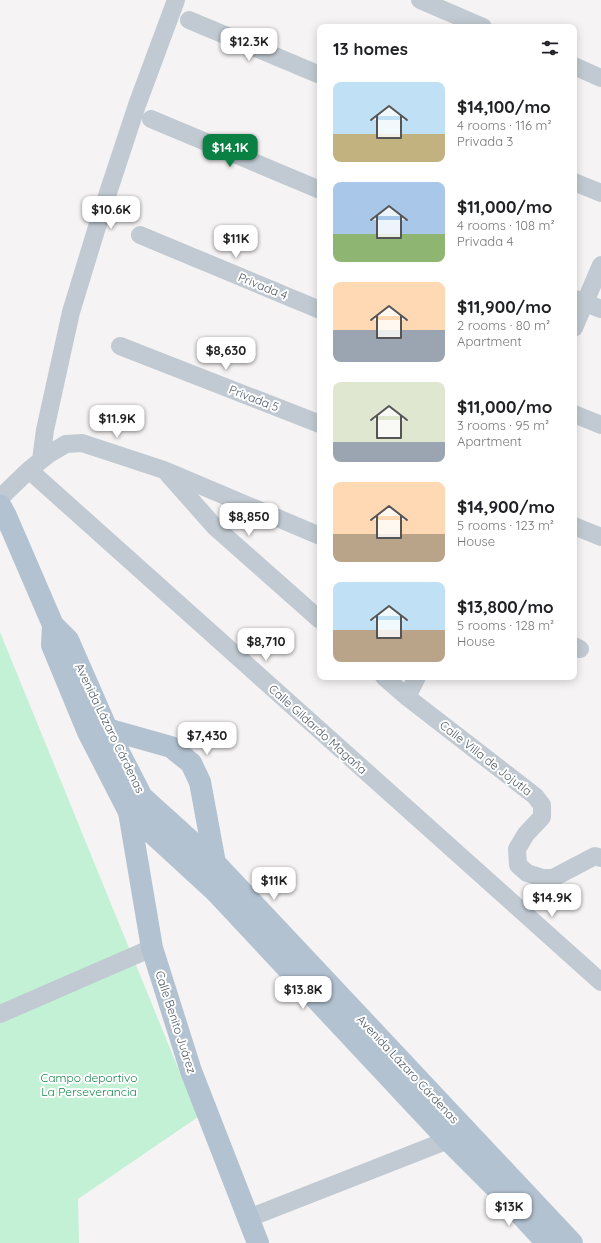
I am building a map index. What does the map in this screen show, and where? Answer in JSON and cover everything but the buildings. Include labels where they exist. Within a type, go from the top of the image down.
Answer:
[{"type":"main road","name":"Avenida Lázaro Cárdenas","points":[[2,509],[53,625],[68,640],[98,730],[136,804],[216,892],[503,1182],[572,1243]]},
{"type":"main road","points":[[98,730],[170,747],[191,763],[200,782],[215,863]]},
{"type":"main road","name":"Avenida Lázaro Cárdenas","points":[[136,804],[215,863],[456,1134]]},
{"type":"main road","name":"Calle Benito Juárez","points":[[136,804],[152,948],[191,1071],[258,1243]]},
{"type":"main road","name":"Avenida Lázaro Cárdenas","points":[[503,1182],[547,1243]]},
{"type":"street","points":[[35,465],[45,430],[71,312],[137,105],[176,0]]},
{"type":"street","points":[[420,0],[476,24]]},
{"type":"street","points":[[189,20],[317,74]]},
{"type":"street","points":[[577,67],[601,78]]},
{"type":"street","points":[[152,119],[317,189]]},
{"type":"street","points":[[577,183],[601,193]]},
{"type":"street","name":"Privada 4","points":[[140,235],[317,309]]},
{"type":"street","points":[[577,322],[587,304],[601,265]]},
{"type":"street","name":"Privada 5","points":[[120,346],[317,423]]},
{"type":"street","points":[[577,415],[601,425]]},
{"type":"street","points":[[2,509],[35,465],[49,454],[66,444],[82,443],[164,470],[317,535]]},
{"type":"street","name":"Calle Gildardo Magaña","points":[[35,465],[482,876],[601,982]]},
{"type":"street","points":[[164,470],[214,526],[317,617]]},
{"type":"street","points":[[577,527],[601,537]]},
{"type":"street","name":"Calle Villa de Jojutla","points":[[387,680],[407,697],[535,796],[542,805],[542,817],[526,834],[517,849],[518,865],[527,873],[543,878],[553,878],[595,856],[601,858]]},
{"type":"street","points":[[407,697],[416,680]]},
{"type":"street","points":[[0,1014],[152,948]]},
{"type":"street","points":[[249,1218],[456,1134]]},
{"type":"green space","name":"Campo deportivo La Perseverancia","points":[[0,632],[198,1117],[78,1199],[79,1243],[0,1243]]}]
